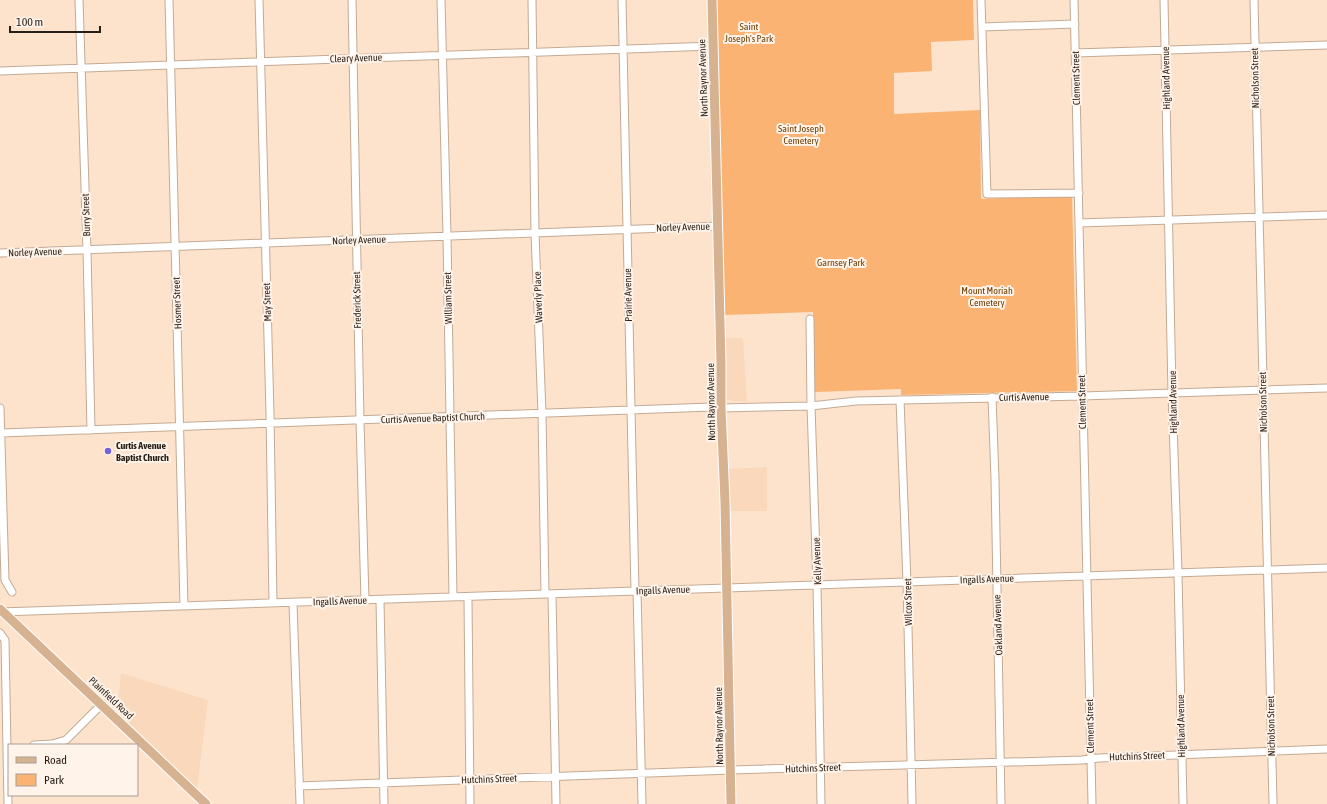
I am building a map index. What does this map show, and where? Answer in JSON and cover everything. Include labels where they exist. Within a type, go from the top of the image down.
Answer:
[{"type":"main road","name":"North Raynor Avenue","points":[[712,0],[732,804]]},
{"type":"main road","name":"Plainfield Road","points":[[1,611],[102,704],[206,804]]},
{"type":"street","name":"Burry Street","points":[[79,0],[91,430]]},
{"type":"street","name":"Hosmer Street","points":[[169,0],[184,606]]},
{"type":"street","name":"May Street","points":[[259,0],[274,603]]},
{"type":"street","name":"Frederick Street","points":[[352,0],[365,600]]},
{"type":"street","name":"William Street","points":[[441,0],[447,236],[453,597]]},
{"type":"street","name":"Waverly Place","points":[[532,0],[535,233],[556,804]]},
{"type":"street","name":"Prairie Avenue","points":[[622,0],[642,804]]},
{"type":"street","points":[[981,0],[986,194],[1079,193]]},
{"type":"street","name":"Clement Street","points":[[1074,0],[1092,804]]},
{"type":"street","name":"Highland Avenue","points":[[1164,0],[1182,804]]},
{"type":"street","name":"Nicholson Street","points":[[1254,0],[1273,804]]},
{"type":"street","points":[[982,27],[1075,24]]},
{"type":"street","points":[[1075,53],[1327,45]]},
{"type":"street","name":"Cleary Avenue","points":[[0,71],[713,46]]},
{"type":"street","points":[[1080,223],[1327,215]]},
{"type":"street","name":"Norley Avenue","points":[[0,254],[718,226]]},
{"type":"street","name":"Kelly Avenue","points":[[810,319],[822,804]]},
{"type":"street","name":"Curtis Avenue","points":[[721,408],[811,406],[856,401],[1082,396],[1327,388]]},
{"type":"street","name":"Oakland Avenue","points":[[992,397],[1001,804]]},
{"type":"street","name":"Wilcox Street","points":[[900,400],[907,582],[912,804]]},
{"type":"street","name":"Curtis Avenue Baptist Church","points":[[1,433],[711,407],[721,408]]},
{"type":"street","points":[[0,408],[5,580],[12,592]]},
{"type":"street","name":"Ingalls Avenue","points":[[1,611],[293,603],[817,584],[1327,568]]},
{"type":"street","points":[[468,597],[470,804]]},
{"type":"street","points":[[380,600],[384,804]]},
{"type":"street","points":[[293,603],[300,804]]},
{"type":"street","points":[[0,633],[5,640],[8,804]]},
{"type":"street","points":[[52,744],[66,740],[102,704]]},
{"type":"street","name":"Hutchins Street","points":[[299,786],[731,770],[1091,759],[1327,749]]},
{"type":"shaded area","points":[[724,338],[743,338],[747,402],[726,400]]},
{"type":"shaded area","points":[[767,467],[767,511],[728,511],[728,469]]},
{"type":"shaded area","points":[[121,673],[208,700],[197,789],[117,711]]},
{"type":"green space","points":[[716,0],[973,0],[974,40],[931,42],[932,71],[894,73],[894,114],[980,110],[981,199],[1072,195],[1077,391],[901,395],[901,389],[815,392],[813,312],[723,315]]},
{"type":"place","name":"Curtis Avenue Baptist Church","points":[[108,451]]},
{"type":"park label","name":"Saint Joseph's Park","points":[[749,32]]},
{"type":"park label","name":"Saint Joseph Cemetery","points":[[801,134]]},
{"type":"park label","name":"Garnsey Park","points":[[841,262]]},
{"type":"park label","name":"Mount Moriah Cemetery","points":[[987,296]]}]
